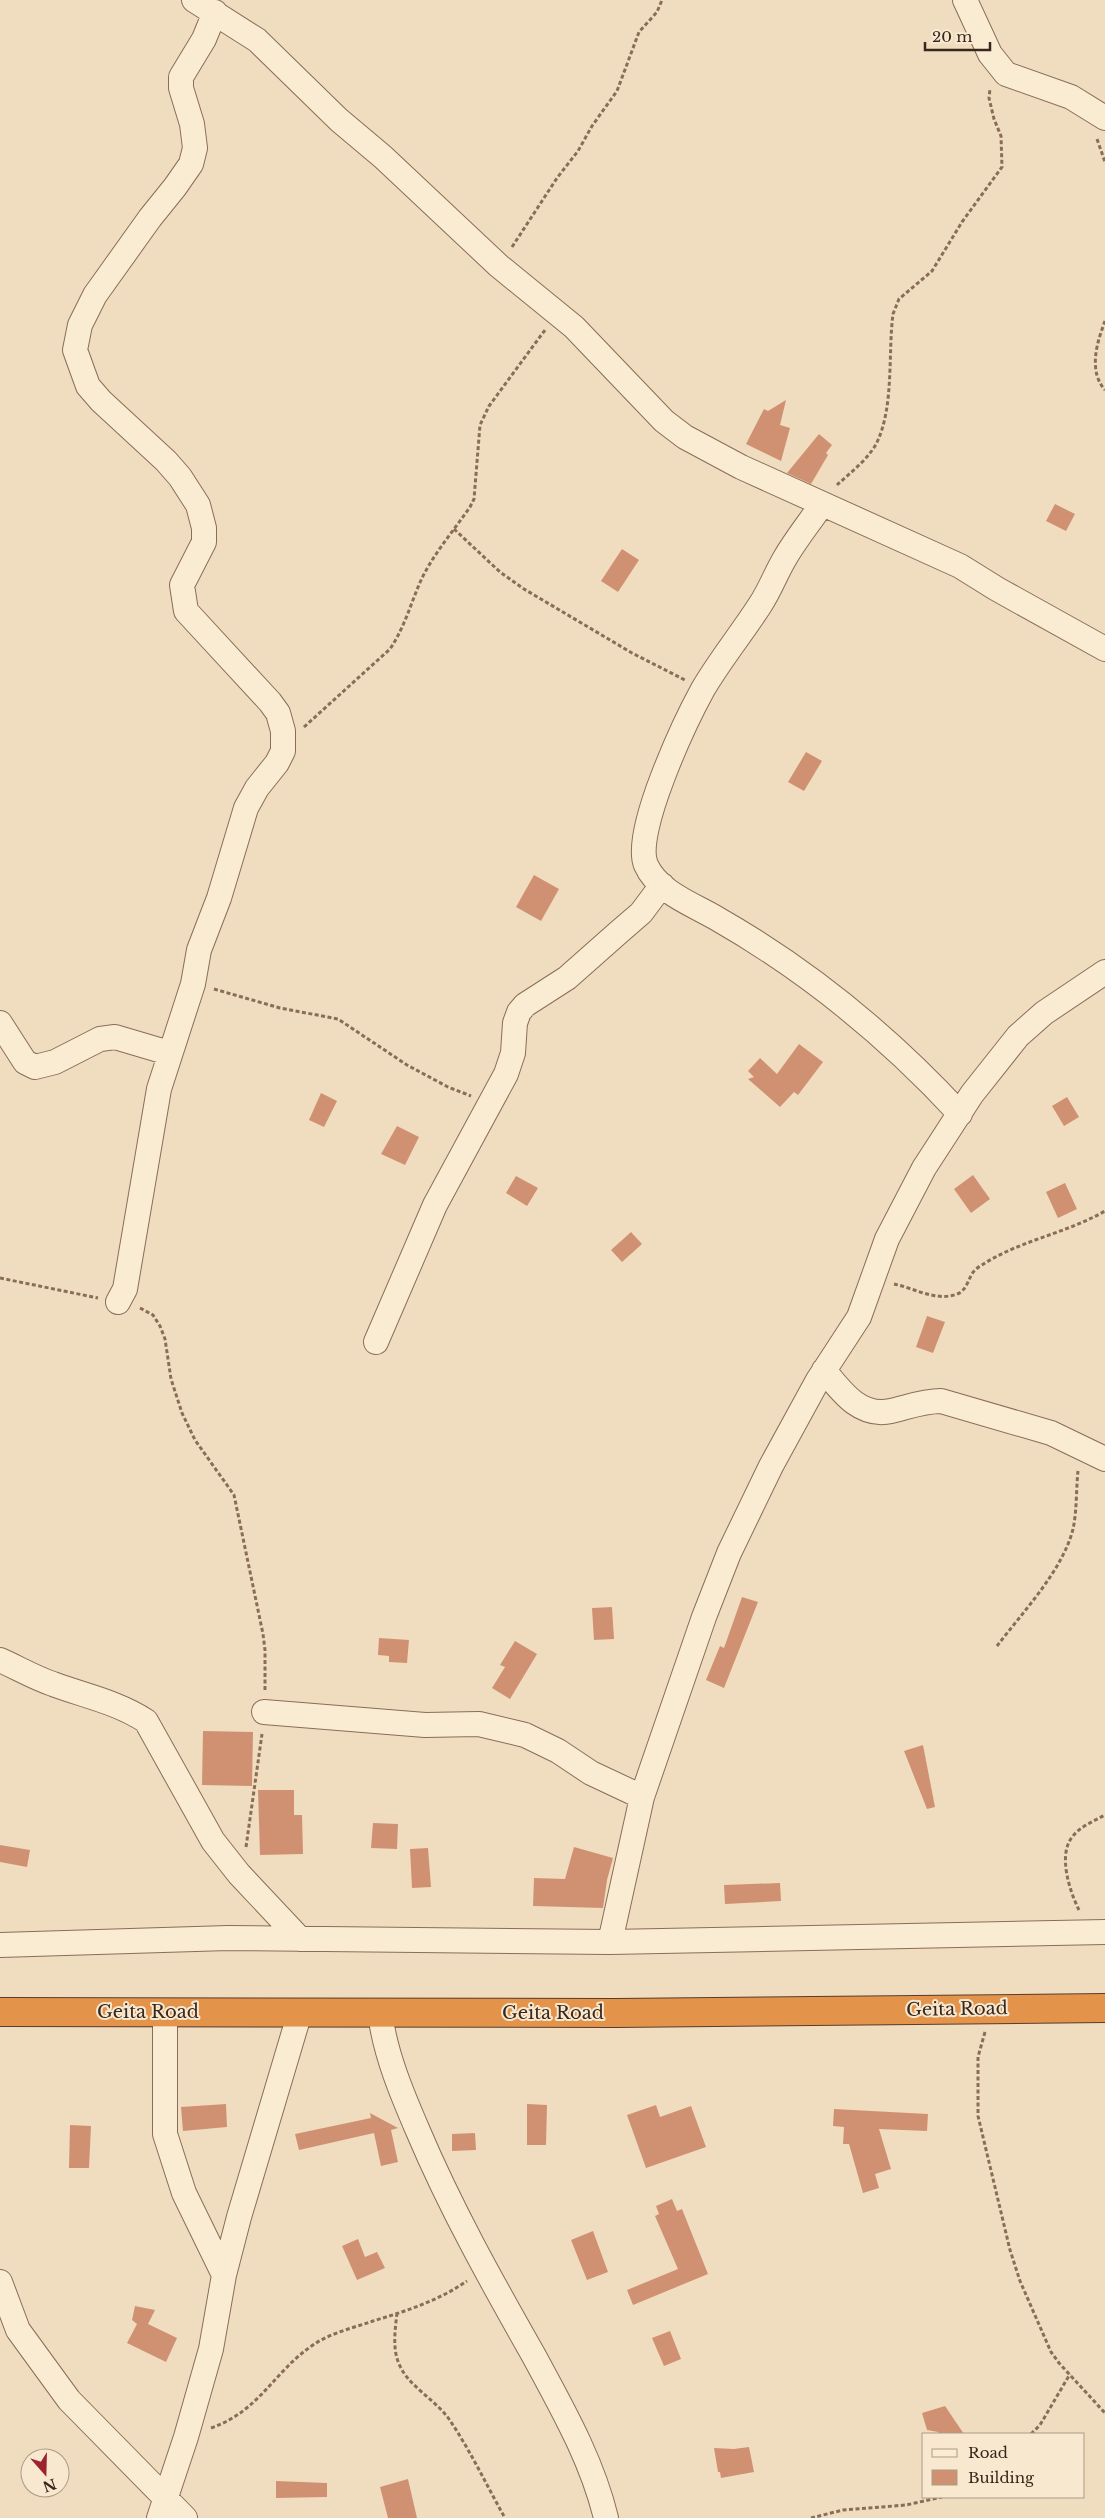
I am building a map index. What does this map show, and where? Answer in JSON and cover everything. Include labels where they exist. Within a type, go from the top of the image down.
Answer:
[{"type":"highway","name":"Geita Road","points":[[0,2012],[626,2013],[1105,2008]]},
{"type":"street","points":[[194,0],[257,40],[339,120],[383,157],[499,266],[558,314],[599,351],[664,421],[685,437],[822,504],[960,566],[997,589],[1105,649]]},
{"type":"street","points":[[965,0],[978,32],[998,65],[1006,74],[1072,97],[1105,118]]},
{"type":"street","points":[[118,1302],[125,1289],[158,1089],[193,984],[199,950],[219,898],[246,808],[257,788],[277,763],[283,751],[283,731],[278,713],[186,611],[182,585],[204,542],[204,528],[198,505],[180,477],[166,461],[101,401],[88,386],[75,350],[80,325],[94,295],[150,218],[176,187],[190,164],[195,148],[192,124],[181,88],[181,77],[204,39],[215,12]]},
{"type":"street","points":[[822,504],[786,556],[761,603],[703,689],[668,766],[644,836],[643,850],[646,864],[673,894],[731,926],[793,966],[842,1003],[921,1072],[960,1114]]},
{"type":"street","points":[[376,1342],[434,1205],[506,1074],[513,1053],[515,1023],[518,1012],[525,1005],[566,978],[619,932],[641,912],[662,884]]},
{"type":"street","points":[[610,1942],[642,1797],[704,1616],[749,1509],[794,1421],[824,1370],[859,1317],[887,1239],[924,1168],[972,1094],[1018,1036],[1044,1013],[1105,972]]},
{"type":"street","points":[[0,1023],[25,1062],[34,1067],[56,1062],[100,1038],[115,1037],[169,1053]]},
{"type":"street","points":[[824,1370],[846,1397],[857,1405],[875,1412],[888,1412],[923,1401],[941,1401],[1051,1433],[1105,1459]]},
{"type":"street","points":[[0,1660],[51,1684],[99,1698],[146,1721],[213,1841],[239,1874],[300,1939]]},
{"type":"street","points":[[264,1712],[416,1724],[479,1724],[525,1736],[558,1751],[591,1773],[642,1797]]},
{"type":"street","points":[[0,1945],[228,1938],[610,1942],[825,1940],[1098,1932]]},
{"type":"street","points":[[165,2012],[165,2134],[184,2193],[224,2275]]},
{"type":"street","points":[[162,2508],[186,2437],[211,2349],[224,2275],[246,2191],[300,2012]]},
{"type":"street","points":[[380,2013],[402,2095],[432,2165],[484,2270],[578,2440],[600,2491],[606,2518]]},
{"type":"street","points":[[0,2282],[18,2330],[63,2392],[162,2508],[185,2518]]},
{"type":"path","points":[[499,266],[557,178],[578,152],[617,91],[639,32],[657,12],[662,0]]},
{"type":"path","points":[[822,504],[878,441],[885,418],[892,314],[899,299],[932,271],[962,222],[1002,166],[1001,136],[989,98],[990,86],[998,65]]},
{"type":"path","points":[[283,751],[308,722],[390,649],[406,621],[422,580],[434,556],[474,498],[480,425],[488,406],[558,314]]},
{"type":"path","points":[[1105,321],[1095,352],[1096,370],[1101,386],[1105,390]]},
{"type":"path","points":[[454,529],[500,572],[524,589],[632,653],[703,689]]},
{"type":"path","points":[[193,984],[280,1008],[338,1019],[416,1070],[448,1087],[490,1103]]},
{"type":"path","points":[[874,1279],[940,1297],[958,1294],[965,1288],[975,1270],[987,1262],[1005,1252],[1091,1219],[1105,1211]]},
{"type":"path","points":[[0,1278],[118,1302],[141,1308],[153,1315],[165,1339],[171,1379],[182,1413],[195,1440],[234,1495],[265,1650],[264,1712],[259,1765],[248,1836],[239,1874]]},
{"type":"path","points":[[997,1646],[1057,1564],[1068,1542],[1073,1528],[1080,1446]]},
{"type":"path","points":[[1098,1932],[1069,1887],[1066,1870],[1067,1849],[1071,1838],[1080,1829],[1105,1815]]},
{"type":"path","points":[[990,2009],[978,2057],[978,2116],[1010,2250],[1020,2281],[1051,2352],[1105,2413]]},
{"type":"path","points":[[186,2437],[228,2422],[248,2409],[287,2365],[314,2344],[341,2331],[423,2305],[454,2290],[484,2270]]},
{"type":"path","points":[[397,2313],[394,2350],[399,2365],[407,2378],[430,2397],[450,2421],[505,2518]]},
{"type":"path","points":[[1033,2433],[1040,2425],[1070,2374]]},
{"type":"path","points":[[811,2518],[843,2510],[906,2504],[937,2498]]},
{"type":"building","points":[[786,400],[780,425],[790,428],[781,461],[746,444],[764,409],[768,411]]},
{"type":"building","points":[[819,434],[832,445],[811,484],[787,473]]},
{"type":"building","points":[[1055,504],[1075,514],[1066,531],[1046,521]]},
{"type":"building","points":[[622,549],[639,560],[618,592],[601,581]]},
{"type":"building","points":[[806,752],[822,761],[804,791],[788,782]]},
{"type":"building","points":[[534,875],[559,889],[541,921],[516,907]]},
{"type":"building","points":[[799,1044],[823,1062],[798,1095],[794,1092],[780,1107],[748,1079],[754,1077],[748,1071],[760,1058],[777,1074]]},
{"type":"building","points":[[321,1093],[337,1101],[324,1127],[309,1120]]},
{"type":"building","points":[[1067,1097],[1079,1117],[1064,1126],[1052,1106]]},
{"type":"building","points":[[397,1126],[419,1137],[405,1165],[381,1154]]},
{"type":"building","points":[[973,1175],[990,1199],[971,1213],[954,1189]]},
{"type":"building","points":[[516,1176],[538,1188],[527,1206],[506,1193]]},
{"type":"building","points":[[1065,1183],[1077,1209],[1058,1218],[1046,1192]]},
{"type":"building","points":[[631,1232],[642,1244],[622,1262],[611,1250]]},
{"type":"building","points":[[927,1316],[945,1322],[933,1353],[916,1347]]},
{"type":"building","points":[[742,1597],[758,1602],[724,1688],[706,1680],[720,1646],[724,1648]]},
{"type":"building","points":[[612,1607],[614,1639],[594,1640],[592,1608]]},
{"type":"building","points":[[379,1638],[409,1640],[407,1663],[389,1662],[389,1656],[378,1655]]},
{"type":"building","points":[[515,1641],[537,1654],[510,1699],[492,1688],[505,1667],[500,1665]]},
{"type":"building","points":[[203,1731],[253,1732],[252,1786],[202,1785]]},
{"type":"building","points":[[923,1745],[935,1807],[927,1809],[904,1751]]},
{"type":"building","points":[[258,1790],[294,1790],[294,1815],[302,1815],[303,1854],[260,1855]]},
{"type":"building","points":[[373,1823],[398,1824],[397,1849],[371,1848]]},
{"type":"building","points":[[0,1845],[30,1850],[27,1867],[0,1862]]},
{"type":"building","points":[[574,1847],[613,1858],[607,1880],[603,1908],[533,1906],[534,1878],[565,1879]]},
{"type":"building","points":[[428,1848],[431,1887],[412,1888],[410,1849]]},
{"type":"building","points":[[780,1883],[781,1901],[725,1904],[724,1885]]},
{"type":"building","points":[[226,2104],[227,2127],[183,2131],[181,2107]]},
{"type":"building","points":[[527,2104],[547,2105],[546,2145],[527,2145]]},
{"type":"building","points":[[656,2105],[660,2117],[691,2106],[706,2147],[646,2168],[627,2115]]},
{"type":"building","points":[[834,2109],[928,2114],[927,2131],[879,2129],[891,2169],[875,2174],[879,2188],[863,2193],[849,2144],[843,2144],[844,2127],[833,2126]]},
{"type":"building","points":[[370,2113],[398,2128],[391,2130],[398,2162],[381,2166],[374,2133],[299,2150],[295,2134],[371,2118]]},
{"type":"building","points":[[70,2125],[91,2126],[89,2168],[69,2168]]},
{"type":"building","points":[[475,2133],[476,2150],[452,2151],[452,2134]]},
{"type":"building","points":[[672,2199],[677,2211],[682,2209],[708,2274],[633,2305],[627,2290],[678,2269],[655,2216],[659,2214],[656,2206]]},
{"type":"building","points":[[593,2231],[608,2272],[587,2280],[571,2240]]},
{"type":"building","points":[[358,2239],[365,2257],[377,2252],[385,2268],[357,2280],[342,2246]]},
{"type":"building","points":[[135,2306],[155,2310],[148,2324],[177,2338],[166,2362],[127,2343],[137,2324],[132,2320]]},
{"type":"building","points":[[670,2331],[681,2359],[664,2366],[652,2338]]},
{"type":"building","points":[[945,2406],[963,2433],[938,2433],[927,2430],[922,2413]]},
{"type":"building","points":[[749,2447],[754,2472],[721,2478],[720,2472],[718,2472],[714,2448],[734,2449]]},
{"type":"building","points":[[408,2479],[417,2518],[388,2518],[380,2487]]},
{"type":"building","points":[[276,2481],[327,2483],[327,2497],[276,2498]]}]
